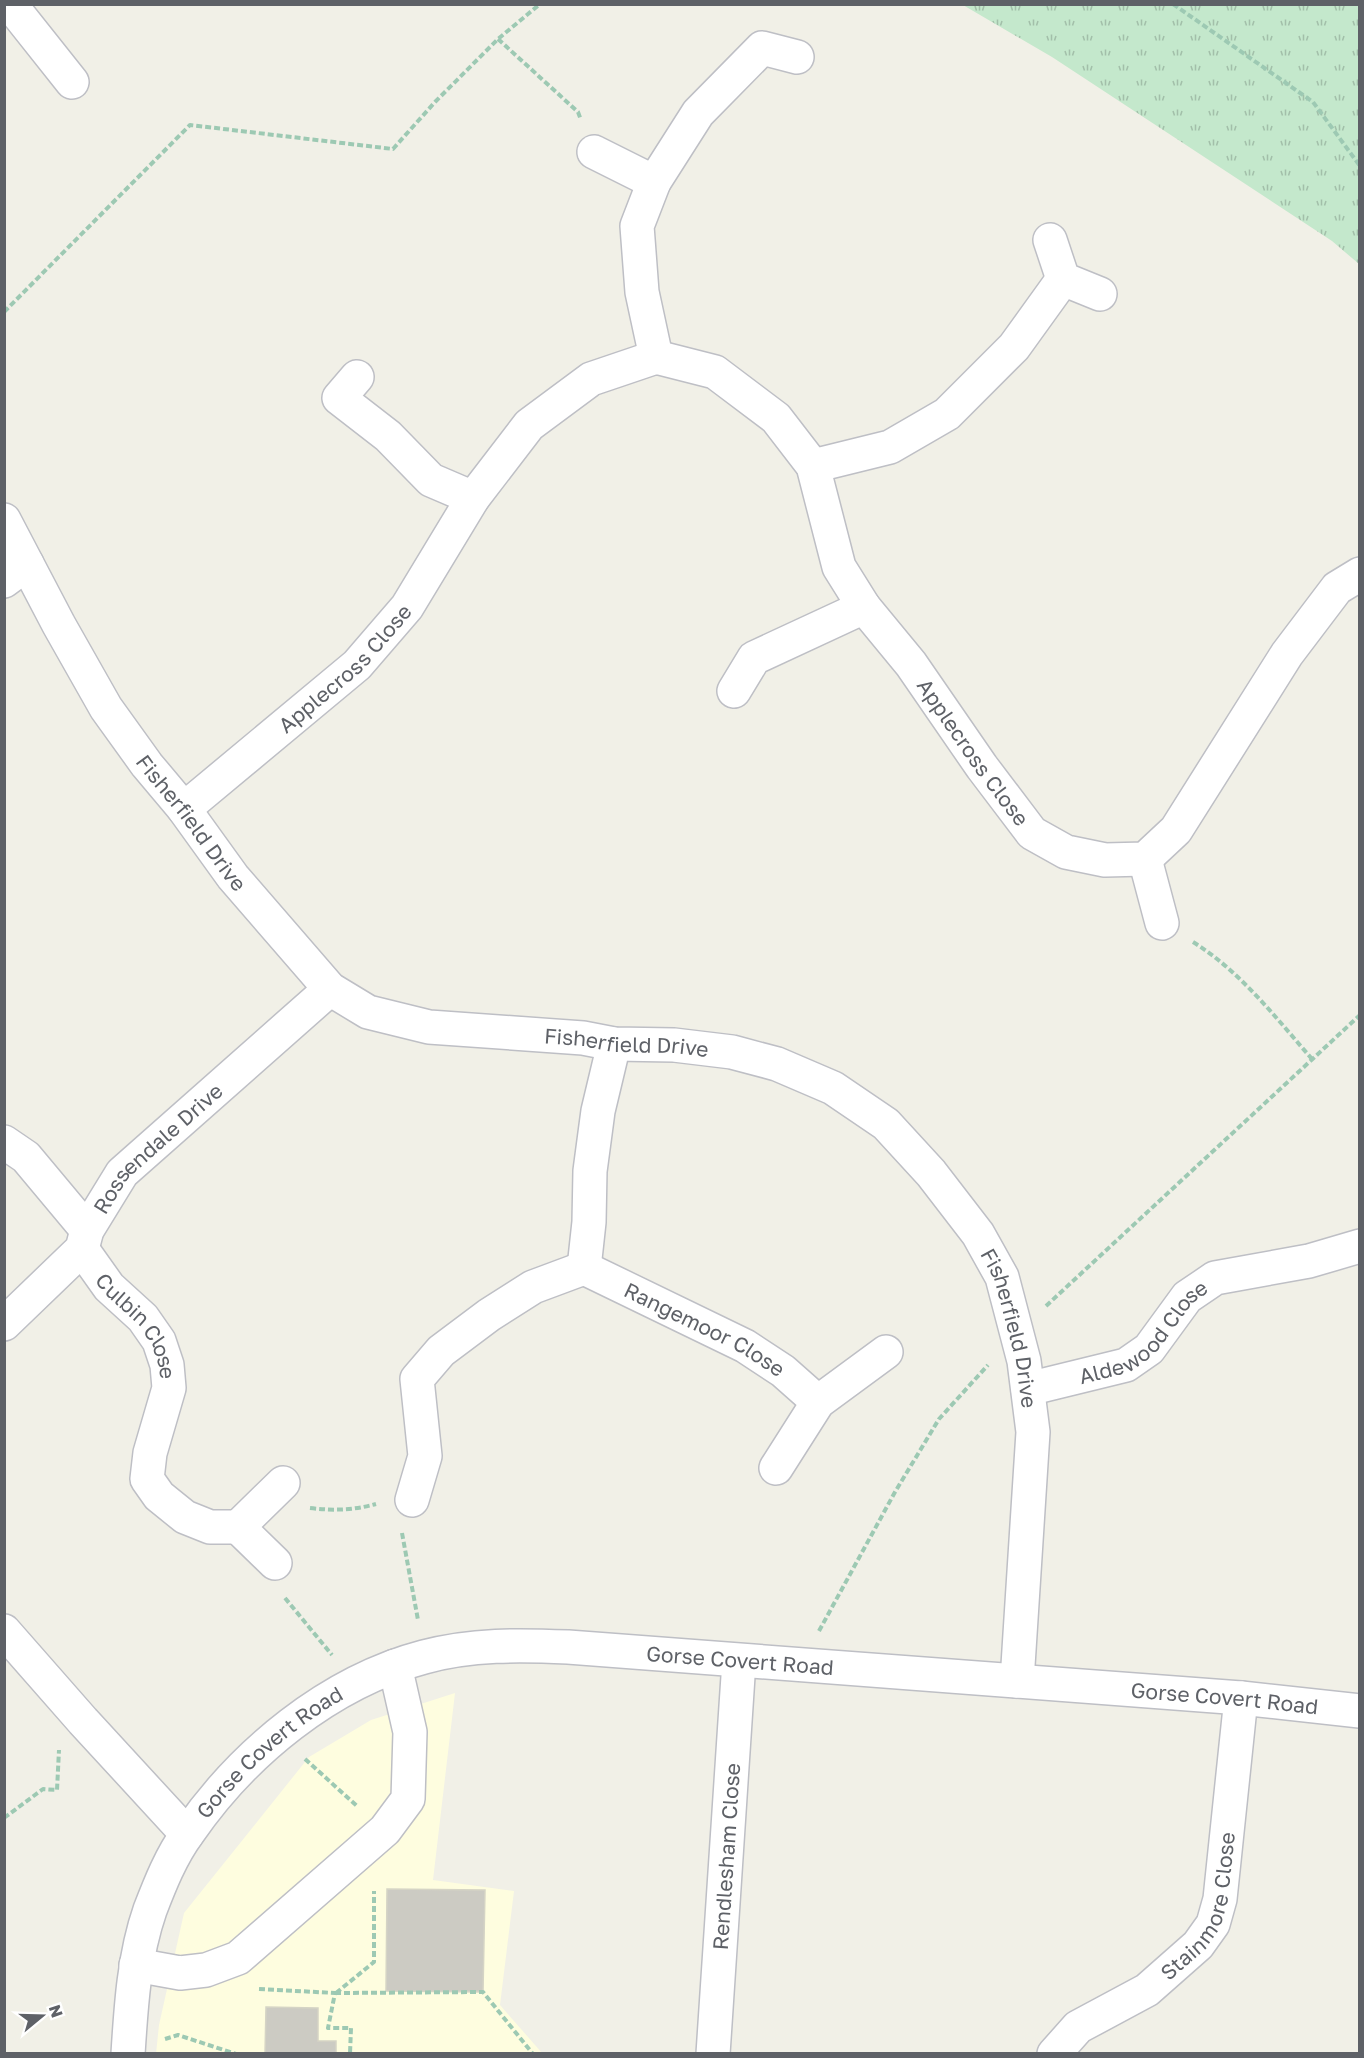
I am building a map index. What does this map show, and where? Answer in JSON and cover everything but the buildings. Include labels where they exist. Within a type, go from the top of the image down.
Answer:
[{"type":"street","points":[[10,4],[72,82]]},
{"type":"street","points":[[656,357],[642,292],[638,226],[654,182],[698,113],[762,48],[797,57]]},
{"type":"street","points":[[594,152],[654,182]]},
{"type":"street","points":[[1050,240],[1063,279],[1100,294]]},
{"type":"street","points":[[813,466],[890,447],[947,414],[1014,347],[1063,279]]},
{"type":"street","name":"Applecross Close","points":[[184,809],[357,665],[407,607],[473,498],[529,425],[591,380],[656,357],[715,372],[776,418],[813,466],[839,567],[864,607],[911,664],[982,767],[1032,833],[1066,852],[1105,860],[1145,859]]},
{"type":"street","points":[[357,377],[339,399],[388,436],[431,480],[473,498]]},
{"type":"street","name":"Fisherfield Drive","points":[[4,520],[16,573],[106,708],[233,877],[330,989],[368,1012],[429,1027],[583,1038],[614,1044],[674,1045],[732,1052],[777,1064],[833,1088],[886,1124],[931,1173],[978,1234],[1002,1277],[1018,1332],[1028,1389],[1033,1432],[1017,1681]]},
{"type":"street","points":[[1162,922],[1145,859],[1176,830],[1287,654],[1337,588],[1359,574]]},
{"type":"street","points":[[734,691],[754,658],[864,607]]},
{"type":"street","name":"Rossendale Drive","points":[[4,1324],[85,1239],[122,1173],[330,989]]},
{"type":"street","points":[[412,1500],[425,1456],[404,1380],[489,1315],[533,1287],[584,1268],[589,1222],[590,1171],[597,1121],[614,1044]]},
{"type":"street","points":[[4,1142],[26,1157],[85,1239]]},
{"type":"street","name":"Culbin Close","points":[[85,1239],[109,1287],[142,1318],[159,1341],[167,1365],[169,1388],[150,1453],[147,1479],[159,1496],[185,1517],[210,1527],[238,1527]]},
{"type":"street","name":"Aldewood Close","points":[[1028,1389],[1126,1365],[1149,1349],[1187,1297],[1215,1278],[1309,1261],[1359,1246]]},
{"type":"street","name":"Rangemoor Close","points":[[584,1268],[746,1346],[783,1371],[818,1402]]},
{"type":"street","points":[[776,1468],[818,1402],[886,1352]]},
{"type":"street","points":[[275,1563],[238,1527],[283,1483]]},
{"type":"street","name":"Gorse Covert Road","points":[[4,1631],[187,1834]]},
{"type":"street","name":"Gorse Covert Road","points":[[128,2054],[136,1965],[150,1912],[167,1870],[187,1834],[229,1780],[280,1734],[312,1710],[355,1683],[410,1661],[491,1645],[513,1644],[1241,1698],[1359,1711]]},
{"type":"street","points":[[136,1965],[180,1973],[206,1970],[238,1958],[385,1830],[408,1799],[410,1661]]},
{"type":"street","name":"Rendlesham Close","points":[[713,2054],[739,1661]]},
{"type":"street","name":"Stainmore Close","points":[[1054,2054],[1078,2027],[1147,1990],[1198,1945],[1213,1924],[1220,1899],[1241,1698]]},
{"type":"path","points":[[4,312],[190,125],[393,148],[498,39],[540,4]]},
{"type":"path","points":[[1173,4],[1313,102],[1359,166]]},
{"type":"path","points":[[498,39],[578,112],[594,152]]},
{"type":"path","points":[[1162,922],[1200,946],[1235,975],[1277,1018],[1312,1059]]},
{"type":"path","points":[[800,1664],[939,1419],[1018,1332],[1359,1015]]},
{"type":"path","points":[[283,1483],[303,1507],[317,1509],[336,1511],[358,1509],[381,1503],[412,1500],[402,1534],[410,1661]]},
{"type":"path","points":[[275,1563],[273,1583],[355,1683]]},
{"type":"path","points":[[4,1818],[43,1789],[57,1790],[59,1743]]},
{"type":"path","points":[[300,1754],[385,1830]]},
{"type":"path","points":[[350,2054],[351,2028],[328,2028],[335,1993],[374,1962],[374,1891]]},
{"type":"path","points":[[255,1989],[335,1993],[483,1992],[533,2054]]},
{"type":"path","points":[[159,2040],[178,2035],[236,2054]]},
{"type":"shaded area","points":[[455,1693],[433,1880],[514,1891],[500,2005],[542,2053],[156,2054],[159,2025],[184,1913],[309,1757],[371,1720]]},
{"type":"green space","points":[[963,5],[1359,5],[1359,264],[1332,241],[1052,57]]}]
